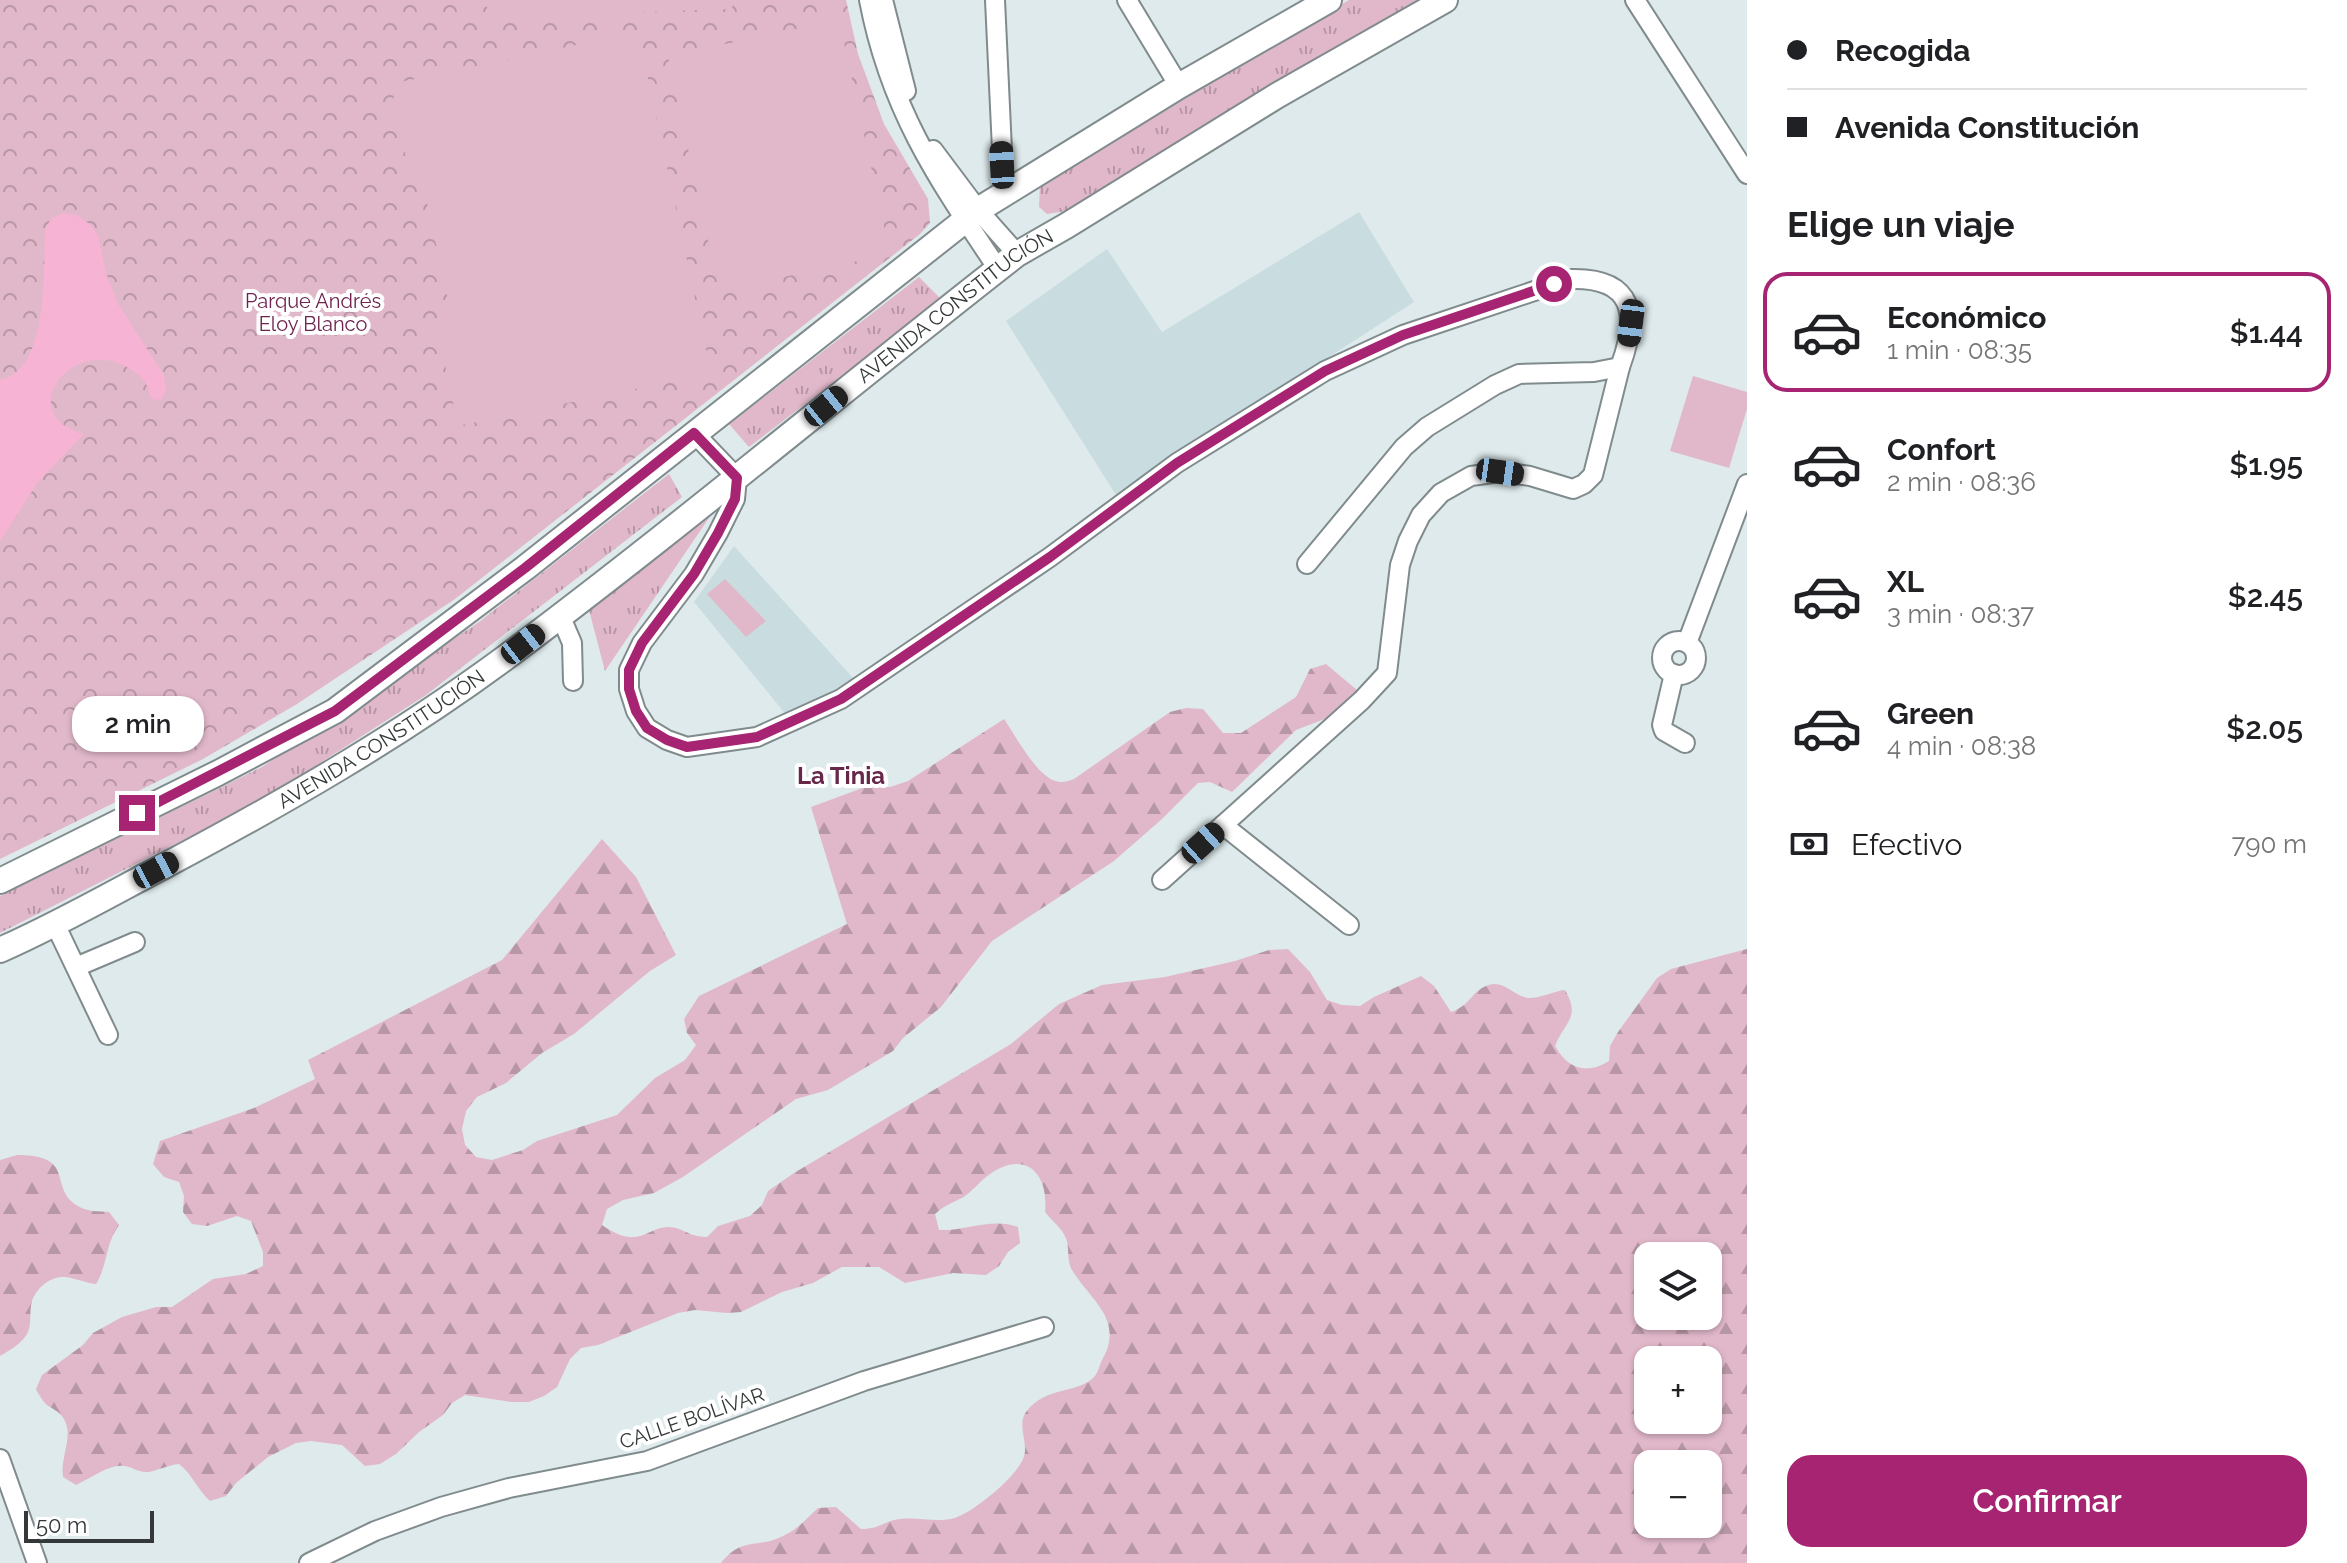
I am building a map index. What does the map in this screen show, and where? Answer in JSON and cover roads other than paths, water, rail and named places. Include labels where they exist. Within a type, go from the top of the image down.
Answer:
[{"type":"main road","points":[[0,881],[335,711],[525,568],[972,215],[1179,86],[1329,0]]},
{"type":"main road","name":"AVENIDA CONSTITUCIÓN","points":[[0,950],[222,835],[354,760],[504,658],[737,478],[1007,261],[1278,95],[1445,0]]},
{"type":"street","points":[[869,0],[876,35],[895,95],[922,153],[1007,261]]},
{"type":"street","points":[[883,0],[906,92],[933,151],[972,215]]},
{"type":"street","points":[[995,0],[1004,193]]},
{"type":"street","points":[[1127,0],[1179,86]]},
{"type":"street","points":[[1635,0],[1747,174]]},
{"type":"street","points":[[694,433],[737,478],[735,499],[694,574],[642,643],[629,670],[629,689],[636,711],[647,728],[687,747],[757,737],[841,699],[1050,557],[1177,463],[1325,371],[1403,335],[1570,279],[1590,278],[1607,284],[1630,307],[1631,323],[1629,343],[1593,475],[1573,489],[1530,476],[1500,472],[1471,476],[1441,493],[1421,515],[1400,565],[1387,673],[1362,700],[1162,880]]},
{"type":"street","points":[[1307,564],[1404,447],[1427,427],[1495,385],[1519,374],[1594,372],[1620,367]]},
{"type":"street","points":[[1685,743],[1664,731],[1662,725],[1674,674],[1663,662],[1664,652],[1676,641],[1687,643],[1747,484]]},
{"type":"street","points":[[560,615],[572,643],[573,681]]},
{"type":"street","points":[[1223,825],[1349,925]]},
{"type":"street","points":[[55,924],[108,1035]]},
{"type":"street","points":[[76,967],[135,942]]},
{"type":"street","name":"CALLE BOLÍVAR","points":[[309,1563],[375,1531],[441,1507],[509,1488],[647,1461],[864,1381],[1044,1327]]},
{"type":"street","points":[[0,1459],[37,1563]]},
{"type":"district","name":"La Tinia","points":[[841,775]]},
{"type":"park label","name":"Parque Andrés Eloy Blanco","points":[[313,312]]}]
